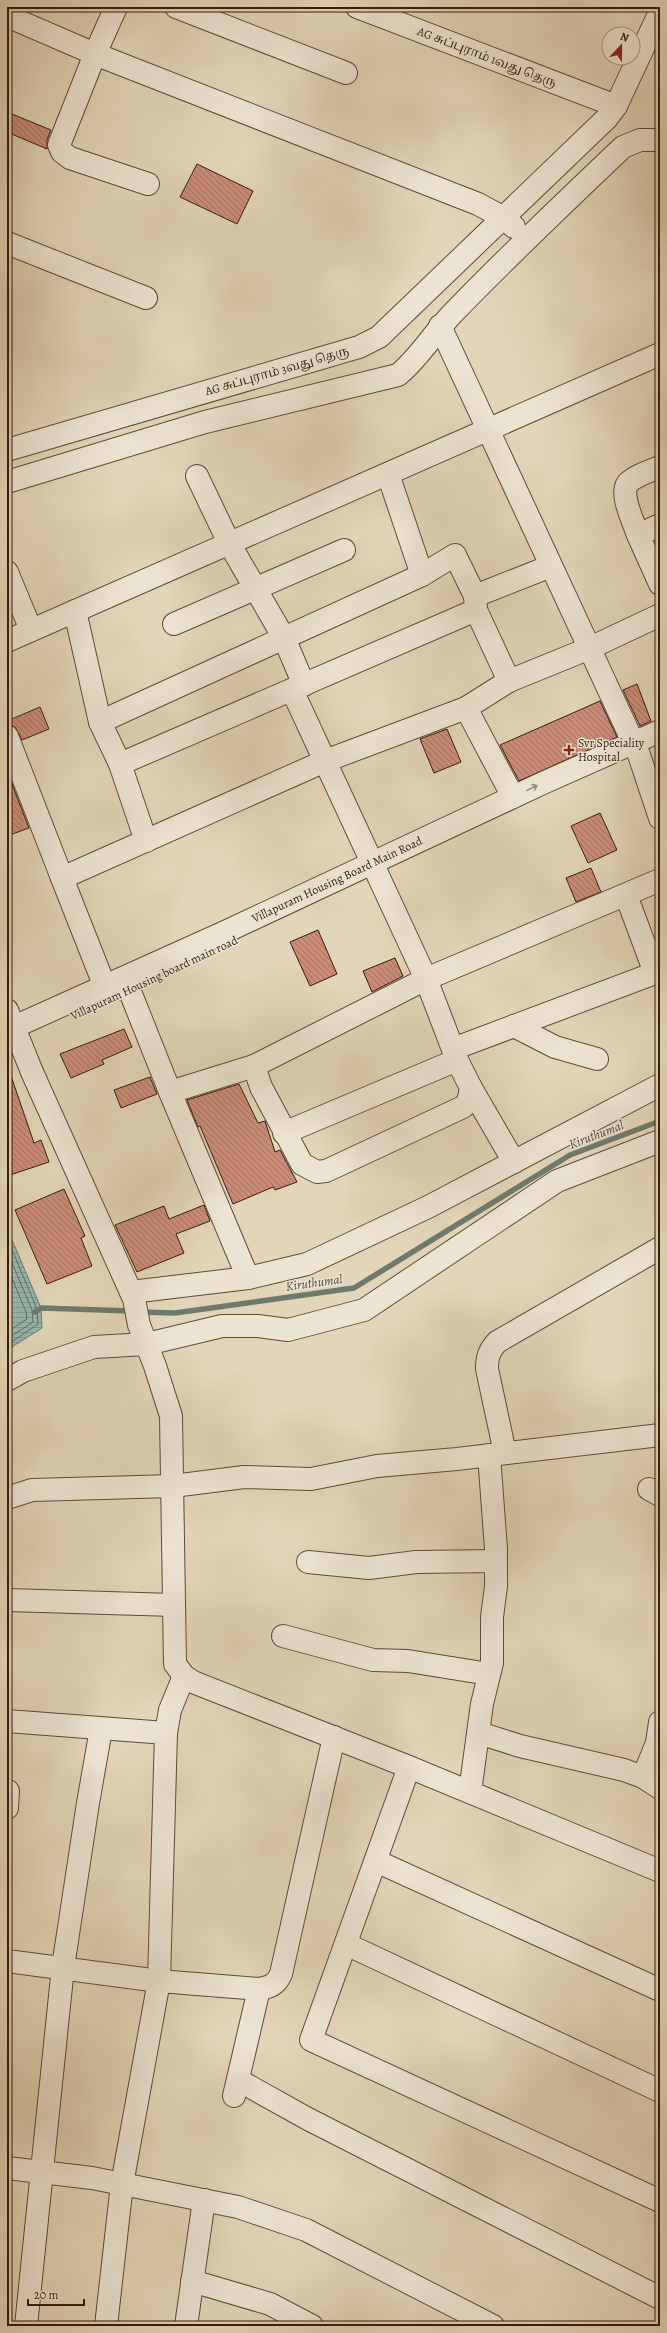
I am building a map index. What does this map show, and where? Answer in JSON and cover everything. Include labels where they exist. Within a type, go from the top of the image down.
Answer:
[{"type":"street","points":[[116,7],[95,54],[59,144],[62,152],[70,158],[148,184]]},
{"type":"street","points":[[176,7],[346,73]]},
{"type":"street","name":"AG சுப்புராம் 1வது தெரு","points":[[357,7],[616,127]]},
{"type":"street","points":[[514,228],[616,127],[660,12]]},
{"type":"street","points":[[7,16],[95,54],[478,204],[514,228]]},
{"type":"street","points":[[616,127],[640,140],[660,140]]},
{"type":"street","points":[[7,482],[106,435],[199,406],[337,370],[398,375],[410,365],[514,228],[616,127]]},
{"type":"street","name":"AG சுப்புராம் 3வது தெரு","points":[[7,450],[106,435],[199,406],[337,370],[369,344],[379,338],[514,228]]},
{"type":"street","points":[[7,243],[146,298]]},
{"type":"street","points":[[440,326],[636,749],[660,818]]},
{"type":"street","points":[[7,641],[660,354]]},
{"type":"street","points":[[660,467],[628,482],[625,488],[625,496],[638,535],[660,584]]},
{"type":"street","points":[[388,474],[422,575]]},
{"type":"street","points":[[197,476],[229,543],[254,589],[284,638],[298,688],[325,761],[426,979],[455,1055],[470,1088],[514,1162]]},
{"type":"street","points":[[638,535],[660,524]]},
{"type":"street","points":[[174,624],[344,550]]},
{"type":"street","points":[[100,722],[422,575],[456,555],[509,681]]},
{"type":"street","points":[[120,764],[298,688],[551,566]]},
{"type":"street","points":[[7,572],[31,630]]},
{"type":"street","points":[[75,611],[100,722],[120,764],[146,841]]},
{"type":"street","points":[[62,878],[325,761],[466,708],[509,681],[590,648],[660,615]]},
{"type":"street","points":[[466,708],[513,797]]},
{"type":"street","name":"Villapuram Housing Board Main Road","points":[[13,1026],[374,869],[436,834],[513,797],[636,749],[660,731]]},
{"type":"street","points":[[7,736],[105,986],[129,989],[170,1092],[248,1278]]},
{"type":"street","name":"Villapuram Housing board main road","points":[[13,1026],[129,989],[374,869],[636,749],[660,745]]},
{"type":"street","points":[[170,1092],[254,1066],[426,979],[660,880]]},
{"type":"street","points":[[284,1133],[455,1055],[514,1026],[658,972],[626,895]]},
{"type":"street","points":[[13,1026],[133,1295],[143,1335],[171,1416],[175,1664],[184,1676],[660,1871]]},
{"type":"street","points":[[514,1026],[555,1047],[597,1059]]},
{"type":"street","points":[[254,1066],[261,1087],[284,1133],[302,1164],[317,1172],[326,1171],[463,1107],[468,1102],[470,1088]]},
{"type":"street","points":[[133,1295],[248,1278],[307,1264],[428,1207],[660,1085]]},
{"type":"street","points":[[7,1380],[23,1371],[94,1347],[143,1335],[222,1326],[258,1326],[288,1330],[364,1310],[557,1182],[660,1141]]},
{"type":"street","points":[[470,1792],[482,1704],[492,1663],[492,1617],[496,1561],[494,1500],[497,1454],[487,1369],[488,1357],[491,1349],[497,1342],[660,1248]]},
{"type":"street","points":[[7,1498],[32,1490],[173,1486],[244,1477],[311,1479],[377,1466],[660,1435]]},
{"type":"street","points":[[308,1562],[369,1568],[416,1562],[496,1561]]},
{"type":"street","points":[[7,1600],[174,1605]]},
{"type":"street","points":[[283,1636],[373,1660],[408,1661],[489,1674]]},
{"type":"street","points":[[106,2326],[122,2184],[159,1981],[166,1733],[170,1710],[184,1676]]},
{"type":"street","points":[[7,1721],[166,1733]]},
{"type":"street","points":[[479,1733],[520,1746],[624,1770],[651,1782],[660,1722]]},
{"type":"street","points":[[26,2326],[63,1968],[88,1803],[102,1728]]},
{"type":"street","points":[[7,1961],[159,1981],[259,1989],[276,1983],[281,1974],[334,1737]]},
{"type":"street","points":[[409,1767],[312,2040],[660,2201]]},
{"type":"street","points":[[376,1861],[660,1990]]},
{"type":"street","points":[[346,1944],[660,2091]]},
{"type":"street","points":[[259,1989],[236,2088],[308,2119],[660,2298]]},
{"type":"street","points":[[7,2168],[122,2184],[238,2207],[306,2230],[493,2326]]},
{"type":"street","points":[[186,2326],[204,2200]]},
{"type":"street","points":[[192,2281],[270,2304],[312,2326]]},
{"type":"water","points":[[7,1228],[41,1308],[42,1328],[7,1350]]},
{"type":"building","points":[[7,112],[51,130],[47,140],[47,149],[7,132]]},
{"type":"building","points":[[197,164],[253,191],[237,224],[180,197]]},
{"type":"building","points":[[637,684],[651,721],[640,726],[623,690]]},
{"type":"building","points":[[600,701],[617,737],[519,781],[500,745]]},
{"type":"building","points":[[40,707],[49,729],[22,740],[15,727],[7,724],[7,721]]},
{"type":"building","points":[[447,729],[461,762],[434,773],[420,739]]},
{"type":"building","points":[[7,771],[29,828],[7,836]]},
{"type":"building","points":[[600,813],[617,850],[588,863],[571,826]]},
{"type":"building","points":[[591,868],[601,892],[576,902],[566,878]]},
{"type":"building","points":[[318,930],[337,974],[310,986],[290,942]]},
{"type":"building","points":[[395,958],[403,976],[372,992],[363,971]]},
{"type":"building","points":[[124,1029],[132,1047],[102,1060],[104,1064],[71,1078],[60,1054]]},
{"type":"building","points":[[7,1070],[9,1070],[34,1143],[41,1140],[49,1162],[7,1176]]},
{"type":"building","points":[[150,1077],[157,1094],[121,1108],[114,1090]]},
{"type":"building","points":[[239,1084],[258,1123],[265,1121],[275,1152],[280,1150],[297,1182],[275,1190],[273,1187],[233,1204],[200,1126],[198,1127],[187,1100]]},
{"type":"building","points":[[64,1189],[85,1236],[81,1238],[92,1266],[47,1284],[15,1210]]},
{"type":"building","points":[[204,1205],[210,1221],[176,1234],[184,1253],[137,1272],[115,1225],[164,1206],[169,1219]]},
{"type":"waterway","name":"Kiruthumal","points":[[142,1312],[175,1313],[354,1288],[570,1155],[660,1121]]},
{"type":"waterway","name":"Kiruthumal","points":[[35,1312],[41,1308],[131,1311]]},
{"type":"place","name":"Svr Speciality Hospital","points":[[569,750]]}]
